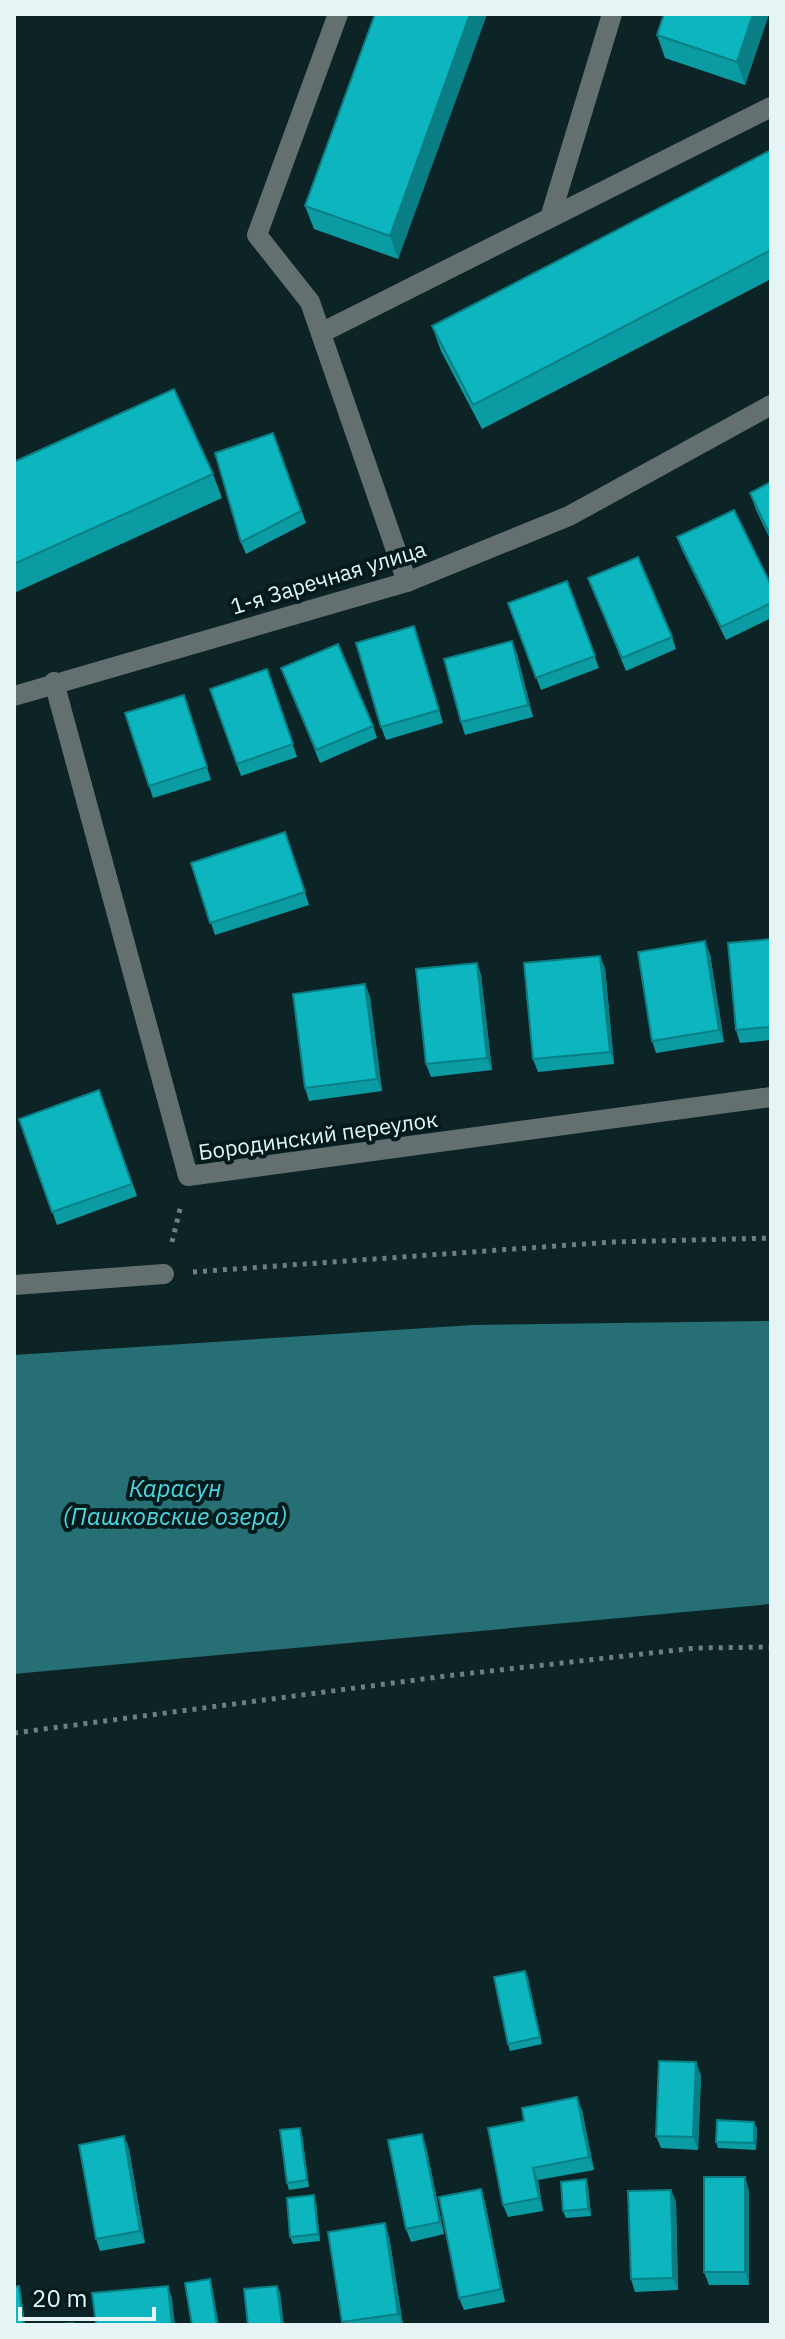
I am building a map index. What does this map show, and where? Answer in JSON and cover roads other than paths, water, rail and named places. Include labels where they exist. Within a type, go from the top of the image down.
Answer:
[{"type":"street","points":[[338,14],[257,235],[310,302],[407,582]]},
{"type":"street","points":[[550,218],[612,14]]},
{"type":"street","points":[[321,333],[771,107]]},
{"type":"street","name":"1-я Заречная улица","points":[[14,696],[407,582],[569,516],[771,405]]},
{"type":"street","name":"Бородинский переулок","points":[[54,682],[188,1176],[771,1097]]},
{"type":"street","points":[[14,1285],[164,1274]]},
{"type":"water","name":"Карасун (Пашковские озера)","points":[[771,1321],[771,1604],[14,1674],[14,1355],[472,1325]]}]
